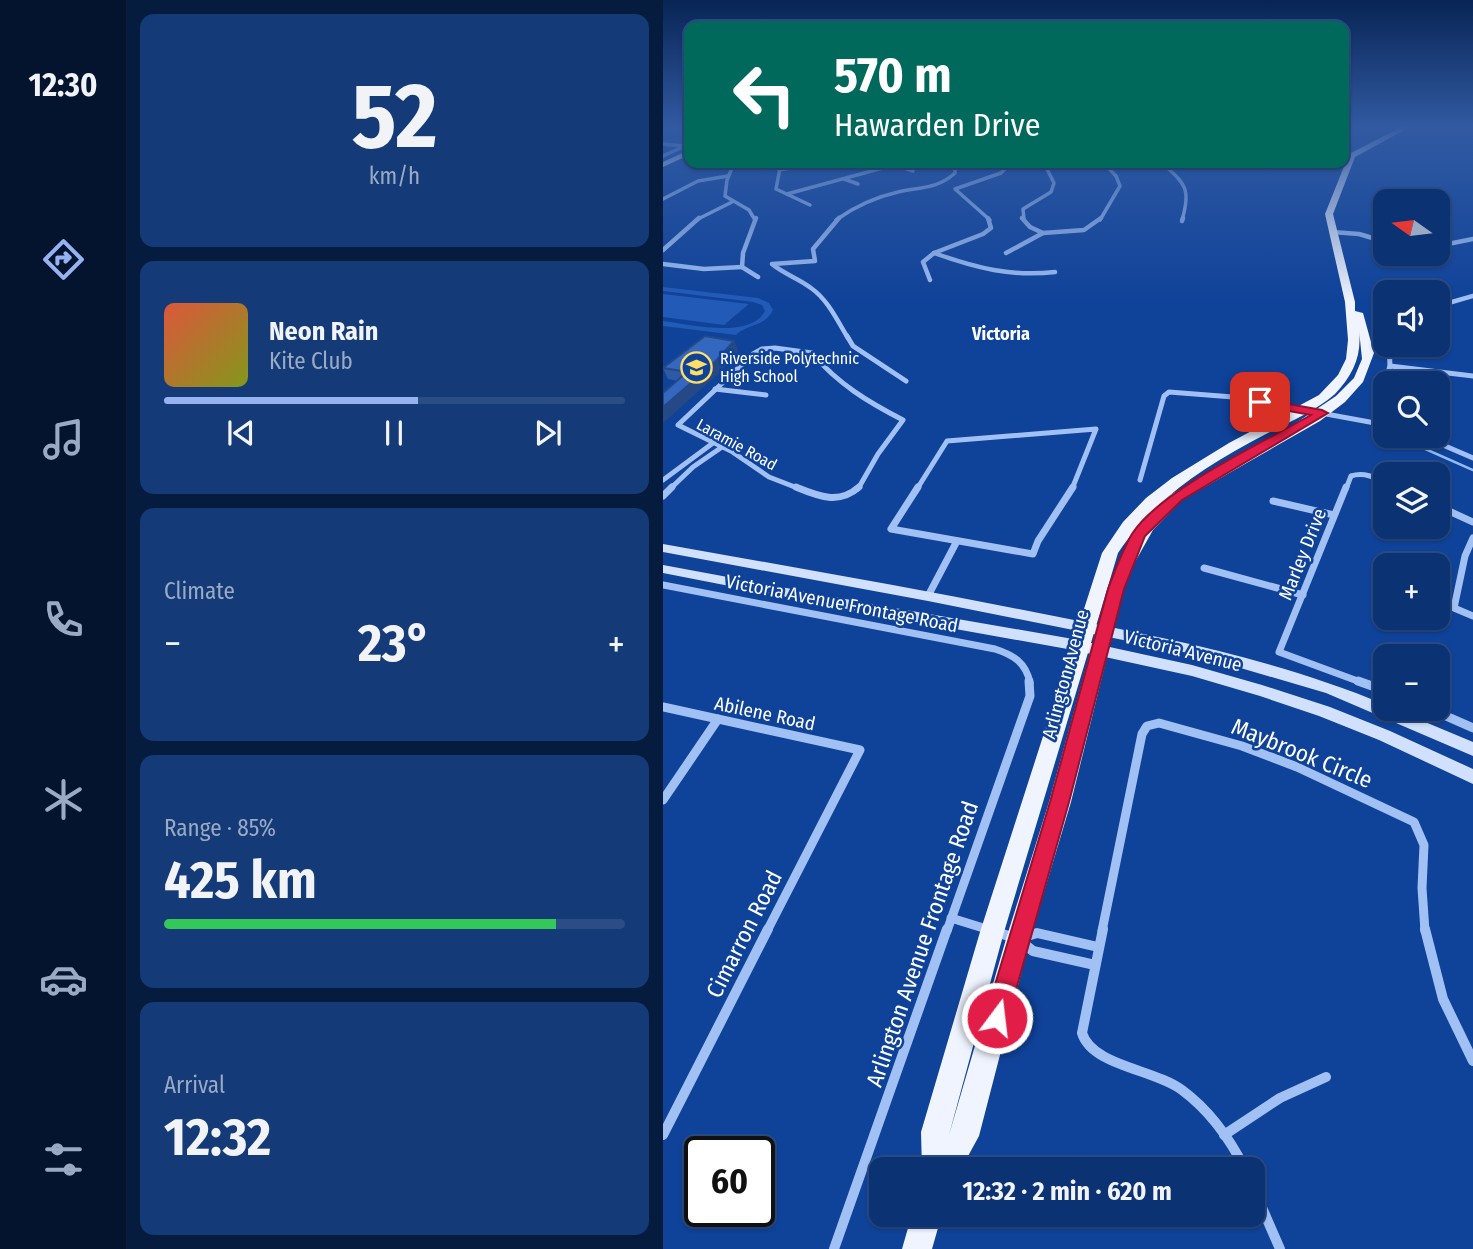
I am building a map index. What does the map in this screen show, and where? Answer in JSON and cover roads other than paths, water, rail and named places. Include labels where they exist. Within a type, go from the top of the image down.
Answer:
[{"type":"main road","name":"Arlington Avenue","points":[[952,1157],[965,1136],[1018,939],[1060,802],[1110,553],[1140,509],[1167,486],[1301,411],[1335,388],[1349,369],[1354,344],[1348,310],[1350,302],[1329,219],[1330,208],[1340,185]]},
{"type":"main road","name":"Arlington Avenue","points":[[936,1157],[935,1132],[992,932],[1093,639],[1127,557],[1140,534],[1158,514],[1188,491],[1337,404],[1354,388],[1368,359],[1367,339],[1357,309],[1350,302]]},
{"type":"main road","name":"Victoria Avenue","points":[[663,548],[928,596],[1093,639],[1289,698],[1390,738],[1473,777]]},
{"type":"main road","name":"Victoria Avenue","points":[[663,569],[1093,639],[1193,649],[1301,678],[1363,701],[1473,750]]},
{"type":"main road","points":[[917,1249],[923,1227]]},
{"type":"street","points":[[663,199],[690,185]]},
{"type":"street","points":[[724,185],[724,195],[751,211],[756,218],[743,253],[742,267]]},
{"type":"street","points":[[775,185],[811,205]]},
{"type":"street","points":[[787,194],[818,185]]},
{"type":"street","points":[[906,381],[853,346],[823,298],[809,286],[781,272],[772,264],[815,261],[813,249],[833,223],[883,195],[902,190],[931,190],[941,185]]},
{"type":"street","points":[[930,280],[923,262],[934,253],[983,234],[991,228],[991,221],[955,189],[966,185]]},
{"type":"street","points":[[1043,233],[1022,218],[1023,209],[1051,192],[1053,185]]},
{"type":"street","points":[[1006,253],[1043,233],[1088,232],[1100,222],[1120,185]]},
{"type":"street","points":[[1182,221],[1190,197],[1186,185]]},
{"type":"street","points":[[663,250],[681,230],[703,214],[732,202]]},
{"type":"street","points":[[1332,232],[1373,238]]},
{"type":"street","points":[[1451,243],[1473,239]]},
{"type":"street","points":[[934,253],[982,271],[1001,275],[1055,272]]},
{"type":"street","points":[[663,264],[704,269],[742,267],[758,278]]},
{"type":"street","points":[[1450,303],[1473,296]]},
{"type":"street","name":"Laramie Road","points":[[762,349],[812,353],[829,375],[850,392],[903,420],[878,454],[858,489],[843,498],[822,497],[769,477],[713,443],[678,425],[762,349]]},
{"type":"street","points":[[1388,371],[1390,357]]},
{"type":"street","points":[[1390,366],[1473,376]]},
{"type":"street","name":"Laramie Road","points":[[715,389],[766,395]]},
{"type":"street","points":[[1140,480],[1167,393],[1228,397],[1373,422]]},
{"type":"street","points":[[1096,429],[1094,440],[1068,496],[1038,541],[1033,554],[957,541],[891,529],[945,442],[1096,429]]},
{"type":"street","points":[[663,480],[713,443]]},
{"type":"street","points":[[663,496],[693,467],[722,447]]},
{"type":"street","points":[[1450,448],[1473,458]]},
{"type":"street","name":"Marley Drive","points":[[1373,478],[1359,473],[1351,476],[1279,652],[1373,686]]},
{"type":"street","points":[[1273,501],[1334,515]]},
{"type":"street","points":[[1450,511],[1473,522]]},
{"type":"street","points":[[1473,538],[1465,556],[1454,608],[1473,616]]},
{"type":"street","points":[[928,596],[957,541]]},
{"type":"street","points":[[1204,568],[1303,595]]},
{"type":"street","name":"Victoria Avenue Frontage Road","points":[[663,585],[995,649],[1014,656]]},
{"type":"street","name":"Arlington Avenue Frontage Road","points":[[835,1249],[1030,696],[1031,679],[1023,664],[1014,656]]},
{"type":"street","name":"Abilene Road","points":[[663,707],[860,750]]},
{"type":"street","points":[[1450,718],[1473,728]]},
{"type":"street","points":[[663,800],[718,719]]},
{"type":"street","name":"Maybrook Circle","points":[[1098,947],[1117,867],[1120,835],[1147,726],[1159,723],[1242,746],[1297,767],[1414,822],[1423,832],[1427,842],[1422,874],[1422,914],[1429,957],[1446,1009],[1473,1061]]},
{"type":"street","name":"Cimarron Road","points":[[663,1135],[860,750]]},
{"type":"street","points":[[951,918],[1018,939],[1033,951],[1095,965]]},
{"type":"street","points":[[1018,939],[1037,933],[1098,947],[1082,1032],[1085,1045],[1096,1054],[1157,1075],[1179,1087],[1206,1111],[1238,1157]]},
{"type":"street","points":[[1224,1135],[1280,1098],[1326,1077]]},
{"type":"street","points":[[1265,1215],[1280,1249]]},
{"type":"waterway","points":[[1423,448],[1473,470]]},
{"type":"place","name":"Riverside Polytechnic High School","points":[[697,367]]},
{"type":"district","name":"Victoria","points":[[1001,334]]}]
